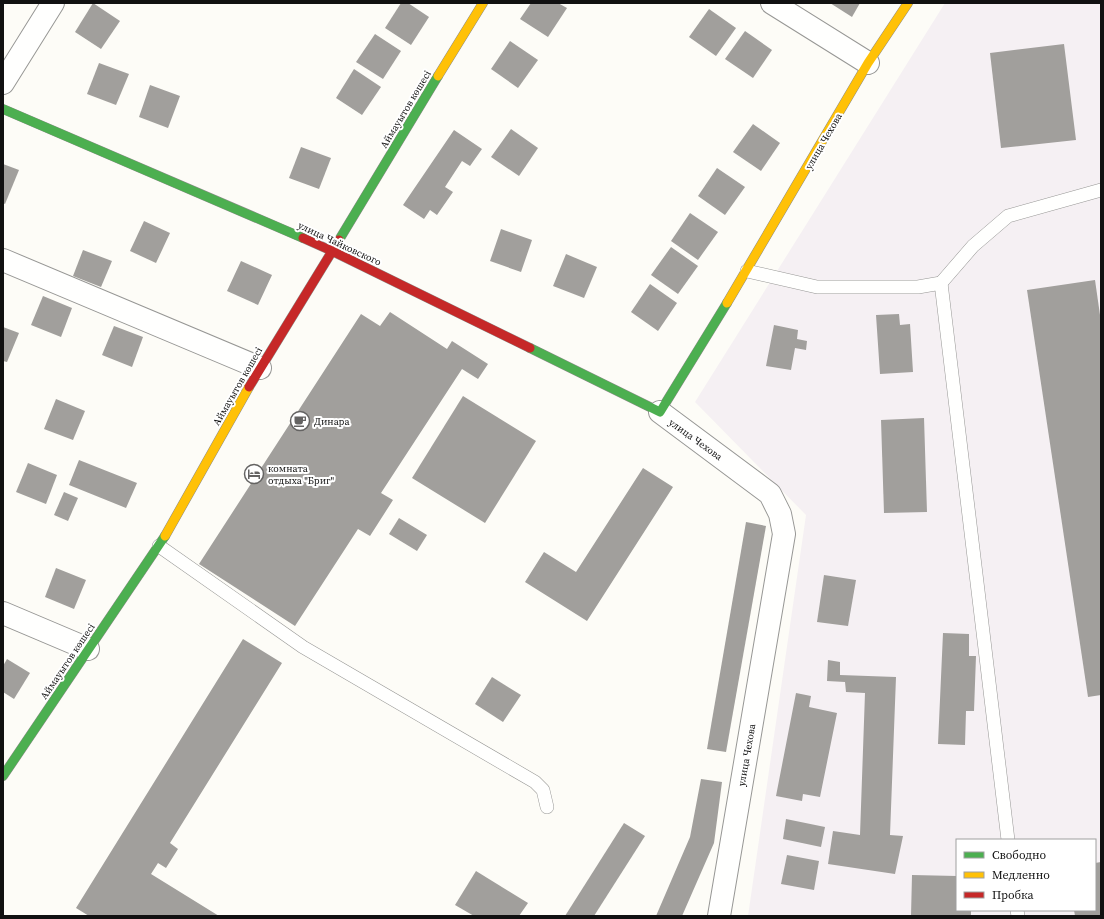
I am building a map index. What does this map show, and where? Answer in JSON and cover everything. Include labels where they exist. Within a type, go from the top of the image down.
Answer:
[{"type":"street","points":[[3,83],[53,3]]},
{"type":"street","name":"Аймауытов көшесі","points":[[3,776],[159,546],[260,368],[483,3]]},
{"type":"street","points":[[772,3],[868,63]]},
{"type":"street","name":"улица Чехова","points":[[719,916],[784,534],[780,514],[770,494],[660,412],[747,271],[868,63],[908,3]]},
{"type":"street","name":"улица Чайковского","points":[[3,109],[332,251],[660,412]]},
{"type":"street","points":[[3,260],[260,368]]},
{"type":"street","points":[[3,613],[88,649]]},
{"type":"lane","points":[[747,271],[817,287],[918,288],[941,283],[973,246],[1008,216],[1101,190]]},
{"type":"lane","points":[[941,283],[1008,839]]},
{"type":"lane","points":[[159,546],[303,647],[535,782],[542,790],[547,807]]},
{"type":"shaded area","points":[[945,3],[1101,3],[1101,916],[748,916],[806,515],[695,402]]},
{"type":"building","points":[[93,3],[120,21],[101,49],[75,32]]},
{"type":"building","points":[[401,3],[408,3],[429,17],[411,45],[385,28]]},
{"type":"building","points":[[531,3],[558,3],[567,8],[548,37],[520,19]]},
{"type":"building","points":[[830,3],[860,3],[852,17]]},
{"type":"building","points":[[709,9],[736,28],[716,56],[689,37]]},
{"type":"building","points":[[745,31],[772,50],[753,78],[725,59]]},
{"type":"building","points":[[375,34],[401,51],[383,79],[356,62]]},
{"type":"building","points":[[510,41],[538,60],[518,88],[491,69]]},
{"type":"building","points":[[1064,44],[1076,140],[1001,148],[990,53]]},
{"type":"building","points":[[99,63],[129,74],[116,105],[87,94]]},
{"type":"building","points":[[354,69],[381,87],[362,115],[336,98]]},
{"type":"building","points":[[150,85],[180,96],[168,128],[139,117]]},
{"type":"building","points":[[753,124],[780,143],[761,171],[733,152]]},
{"type":"building","points":[[511,129],[538,148],[519,176],[491,157]]},
{"type":"building","points":[[454,130],[482,149],[470,166],[462,161],[445,187],[453,192],[437,215],[430,210],[424,219],[403,205]]},
{"type":"building","points":[[301,147],[331,158],[319,189],[289,178]]},
{"type":"building","points":[[3,164],[19,170],[5,204],[3,203]]},
{"type":"building","points":[[717,168],[745,187],[725,215],[698,196]]},
{"type":"building","points":[[690,213],[718,232],[698,260],[671,241]]},
{"type":"building","points":[[144,221],[170,233],[156,263],[130,251]]},
{"type":"building","points":[[501,229],[532,240],[521,272],[490,261]]},
{"type":"building","points":[[671,247],[698,266],[678,294],[651,275]]},
{"type":"building","points":[[83,250],[112,261],[101,287],[73,276]]},
{"type":"building","points":[[566,254],[597,267],[584,298],[553,286]]},
{"type":"building","points":[[241,261],[272,275],[258,305],[227,291]]},
{"type":"building","points":[[1095,280],[1101,322],[1101,695],[1088,697],[1027,290]]},
{"type":"building","points":[[650,284],[677,303],[658,331],[631,312]]},
{"type":"building","points":[[43,296],[72,308],[61,337],[31,325]]},
{"type":"building","points":[[390,312],[447,349],[452,341],[488,364],[478,379],[462,369],[381,493],[393,500],[370,536],[358,529],[295,626],[199,564],[361,314],[380,326]]},
{"type":"building","points":[[899,314],[900,325],[910,324],[913,372],[880,374],[876,315]]},
{"type":"building","points":[[774,325],[798,330],[797,339],[807,341],[806,350],[795,348],[791,370],[766,366]]},
{"type":"building","points":[[114,326],[143,337],[132,367],[102,355]]},
{"type":"building","points":[[3,327],[19,333],[7,362],[3,361]]},
{"type":"building","points":[[463,396],[536,441],[485,523],[412,478]]},
{"type":"building","points":[[56,399],[85,411],[73,440],[44,429]]},
{"type":"building","points":[[924,418],[927,512],[884,513],[881,420]]},
{"type":"building","points":[[79,460],[137,483],[126,508],[69,485]]},
{"type":"building","points":[[28,463],[57,475],[46,504],[16,492]]},
{"type":"building","points":[[643,468],[673,487],[587,621],[525,582],[544,552],[576,572]]},
{"type":"building","points":[[64,492],[78,498],[68,521],[54,515]]},
{"type":"building","points":[[399,518],[427,535],[417,551],[389,534]]},
{"type":"building","points":[[746,522],[766,526],[726,752],[707,749]]},
{"type":"building","points":[[56,568],[86,580],[74,609],[45,597]]},
{"type":"building","points":[[824,575],[856,580],[848,626],[817,622]]},
{"type":"building","points":[[943,633],[969,634],[969,656],[976,656],[974,711],[966,711],[965,745],[938,744]]},
{"type":"building","points":[[243,639],[282,663],[170,843],[178,849],[166,868],[158,863],[151,874],[219,916],[89,916],[76,908]]},
{"type":"building","points":[[7,659],[30,673],[14,699],[3,692],[3,666]]},
{"type":"building","points":[[828,660],[840,662],[840,675],[896,677],[890,835],[903,836],[895,874],[828,864],[833,831],[860,835],[865,693],[846,692],[845,682],[827,681]]},
{"type":"building","points":[[492,677],[521,695],[503,722],[475,704]]},
{"type":"building","points":[[796,693],[811,696],[809,707],[837,713],[820,797],[803,794],[802,801],[776,796]]},
{"type":"building","points":[[701,779],[722,782],[714,843],[682,916],[656,916],[690,837]]},
{"type":"building","points":[[786,819],[825,827],[821,847],[783,839]]},
{"type":"building","points":[[624,823],[645,836],[594,916],[565,916]]},
{"type":"building","points":[[787,855],[819,861],[814,890],[781,884]]},
{"type":"building","points":[[1101,862],[1101,916],[1075,916],[1074,911],[1096,911],[1096,863]]},
{"type":"building","points":[[476,871],[528,903],[519,916],[474,916],[455,905]]},
{"type":"building","points":[[912,875],[956,876],[956,911],[971,911],[971,916],[911,916]]},
{"type":"traffic: fast","points":[[339,240],[438,76]]},
{"type":"traffic: fast","points":[[3,109],[303,238]]},
{"type":"traffic: fast","points":[[530,348],[660,412],[727,303]]},
{"type":"traffic: fast","points":[[3,776],[165,536]]},
{"type":"traffic: slow","points":[[438,76],[483,3]]},
{"type":"traffic: slow","points":[[727,303],[868,63],[908,3]]},
{"type":"traffic: slow","points":[[165,536],[249,387]]},
{"type":"traffic: jam","points":[[303,238],[530,348]]},
{"type":"traffic: jam","points":[[249,387],[339,240]]},
{"type":"place","name":"Динара","points":[[300,421]]},
{"type":"place","name":"комната отдыха \"Бриг\"","points":[[254,474]]}]
